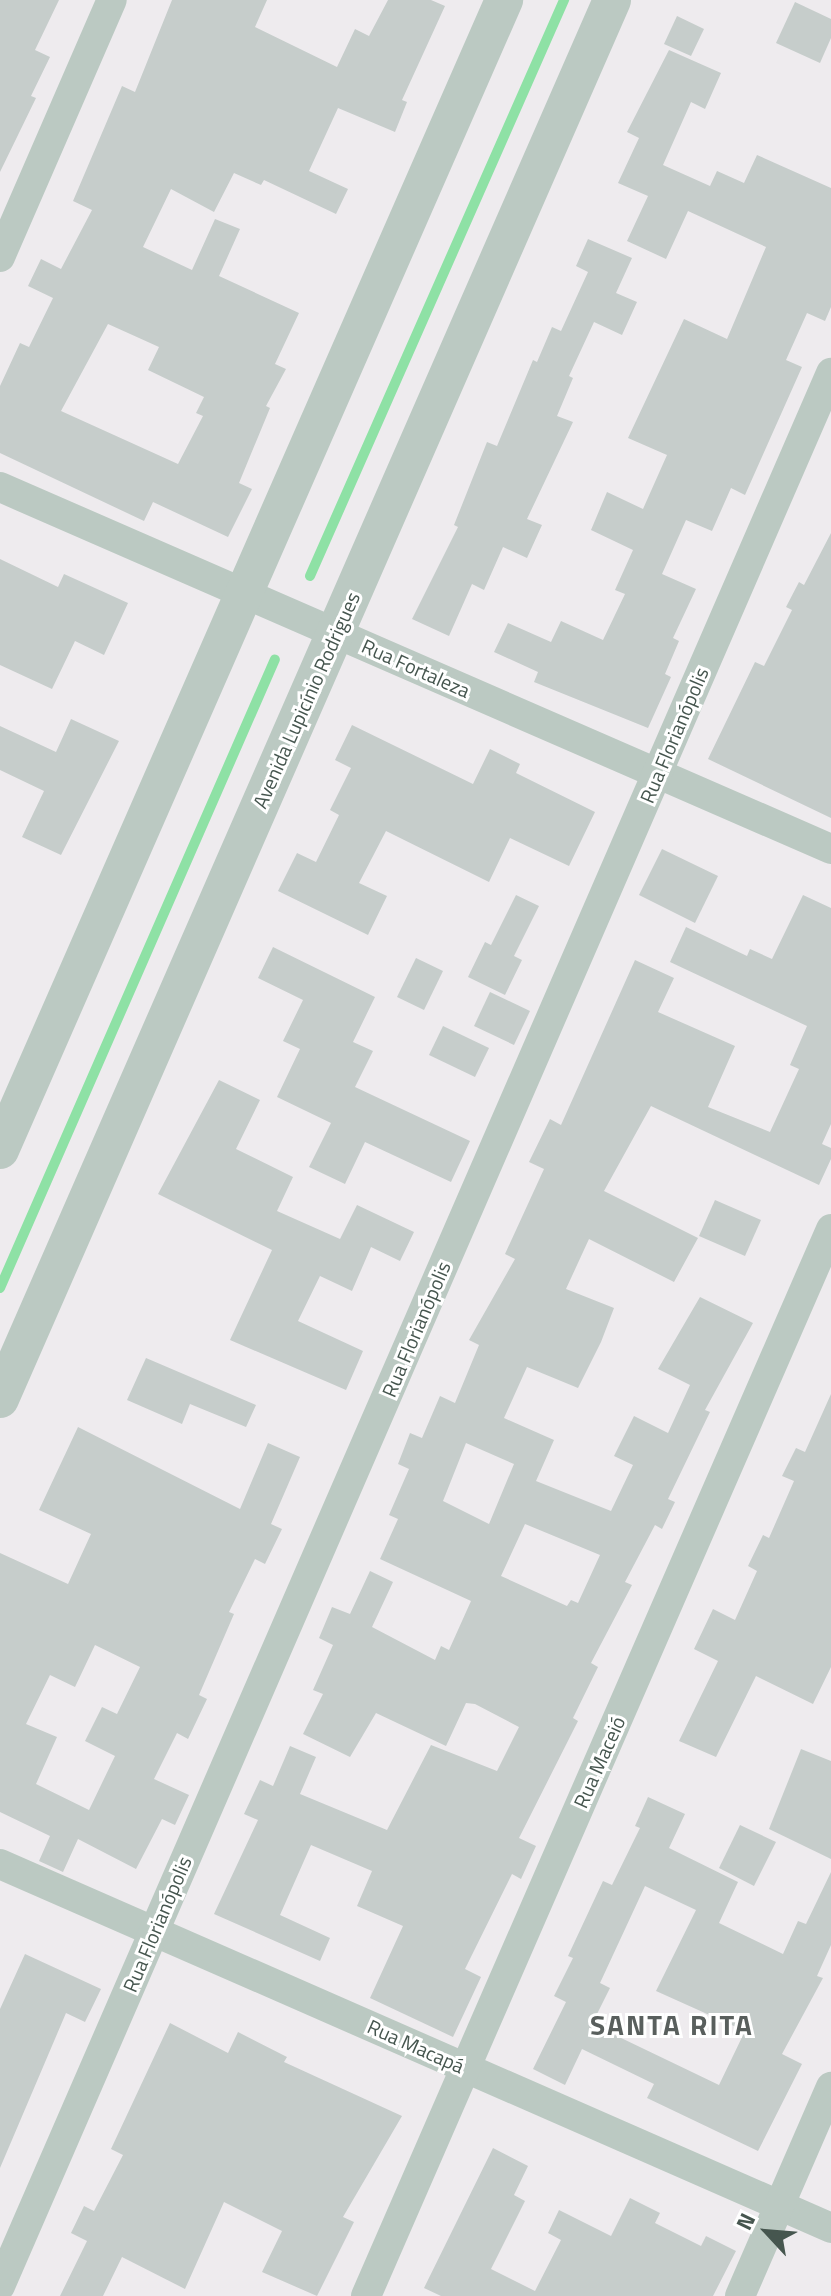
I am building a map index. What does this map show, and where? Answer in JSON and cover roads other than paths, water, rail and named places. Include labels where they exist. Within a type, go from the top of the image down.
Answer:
[{"type":"street","points":[[0,257],[112,0]]},
{"type":"street","points":[[0,1150],[504,0]]},
{"type":"street","name":"Avenida Lupicínio Rodrigues","points":[[0,1399],[612,0]]},
{"type":"street","name":"Rua Florianópolis","points":[[0,2286],[831,373]]},
{"type":"street","name":"Rua Fortaleza","points":[[0,487],[831,849]]},
{"type":"street","name":"Rua Maceió","points":[[366,2296],[831,1229]]},
{"type":"street","name":"Rua Macapá","points":[[0,1864],[831,2228]]},
{"type":"street","points":[[740,2296],[831,2087]]},
{"type":"waterway","points":[[310,576],[564,0]]},
{"type":"waterway","points":[[0,1288],[275,659]]},
{"type":"district","name":"SANTA RITA","points":[[672,2025]]}]
